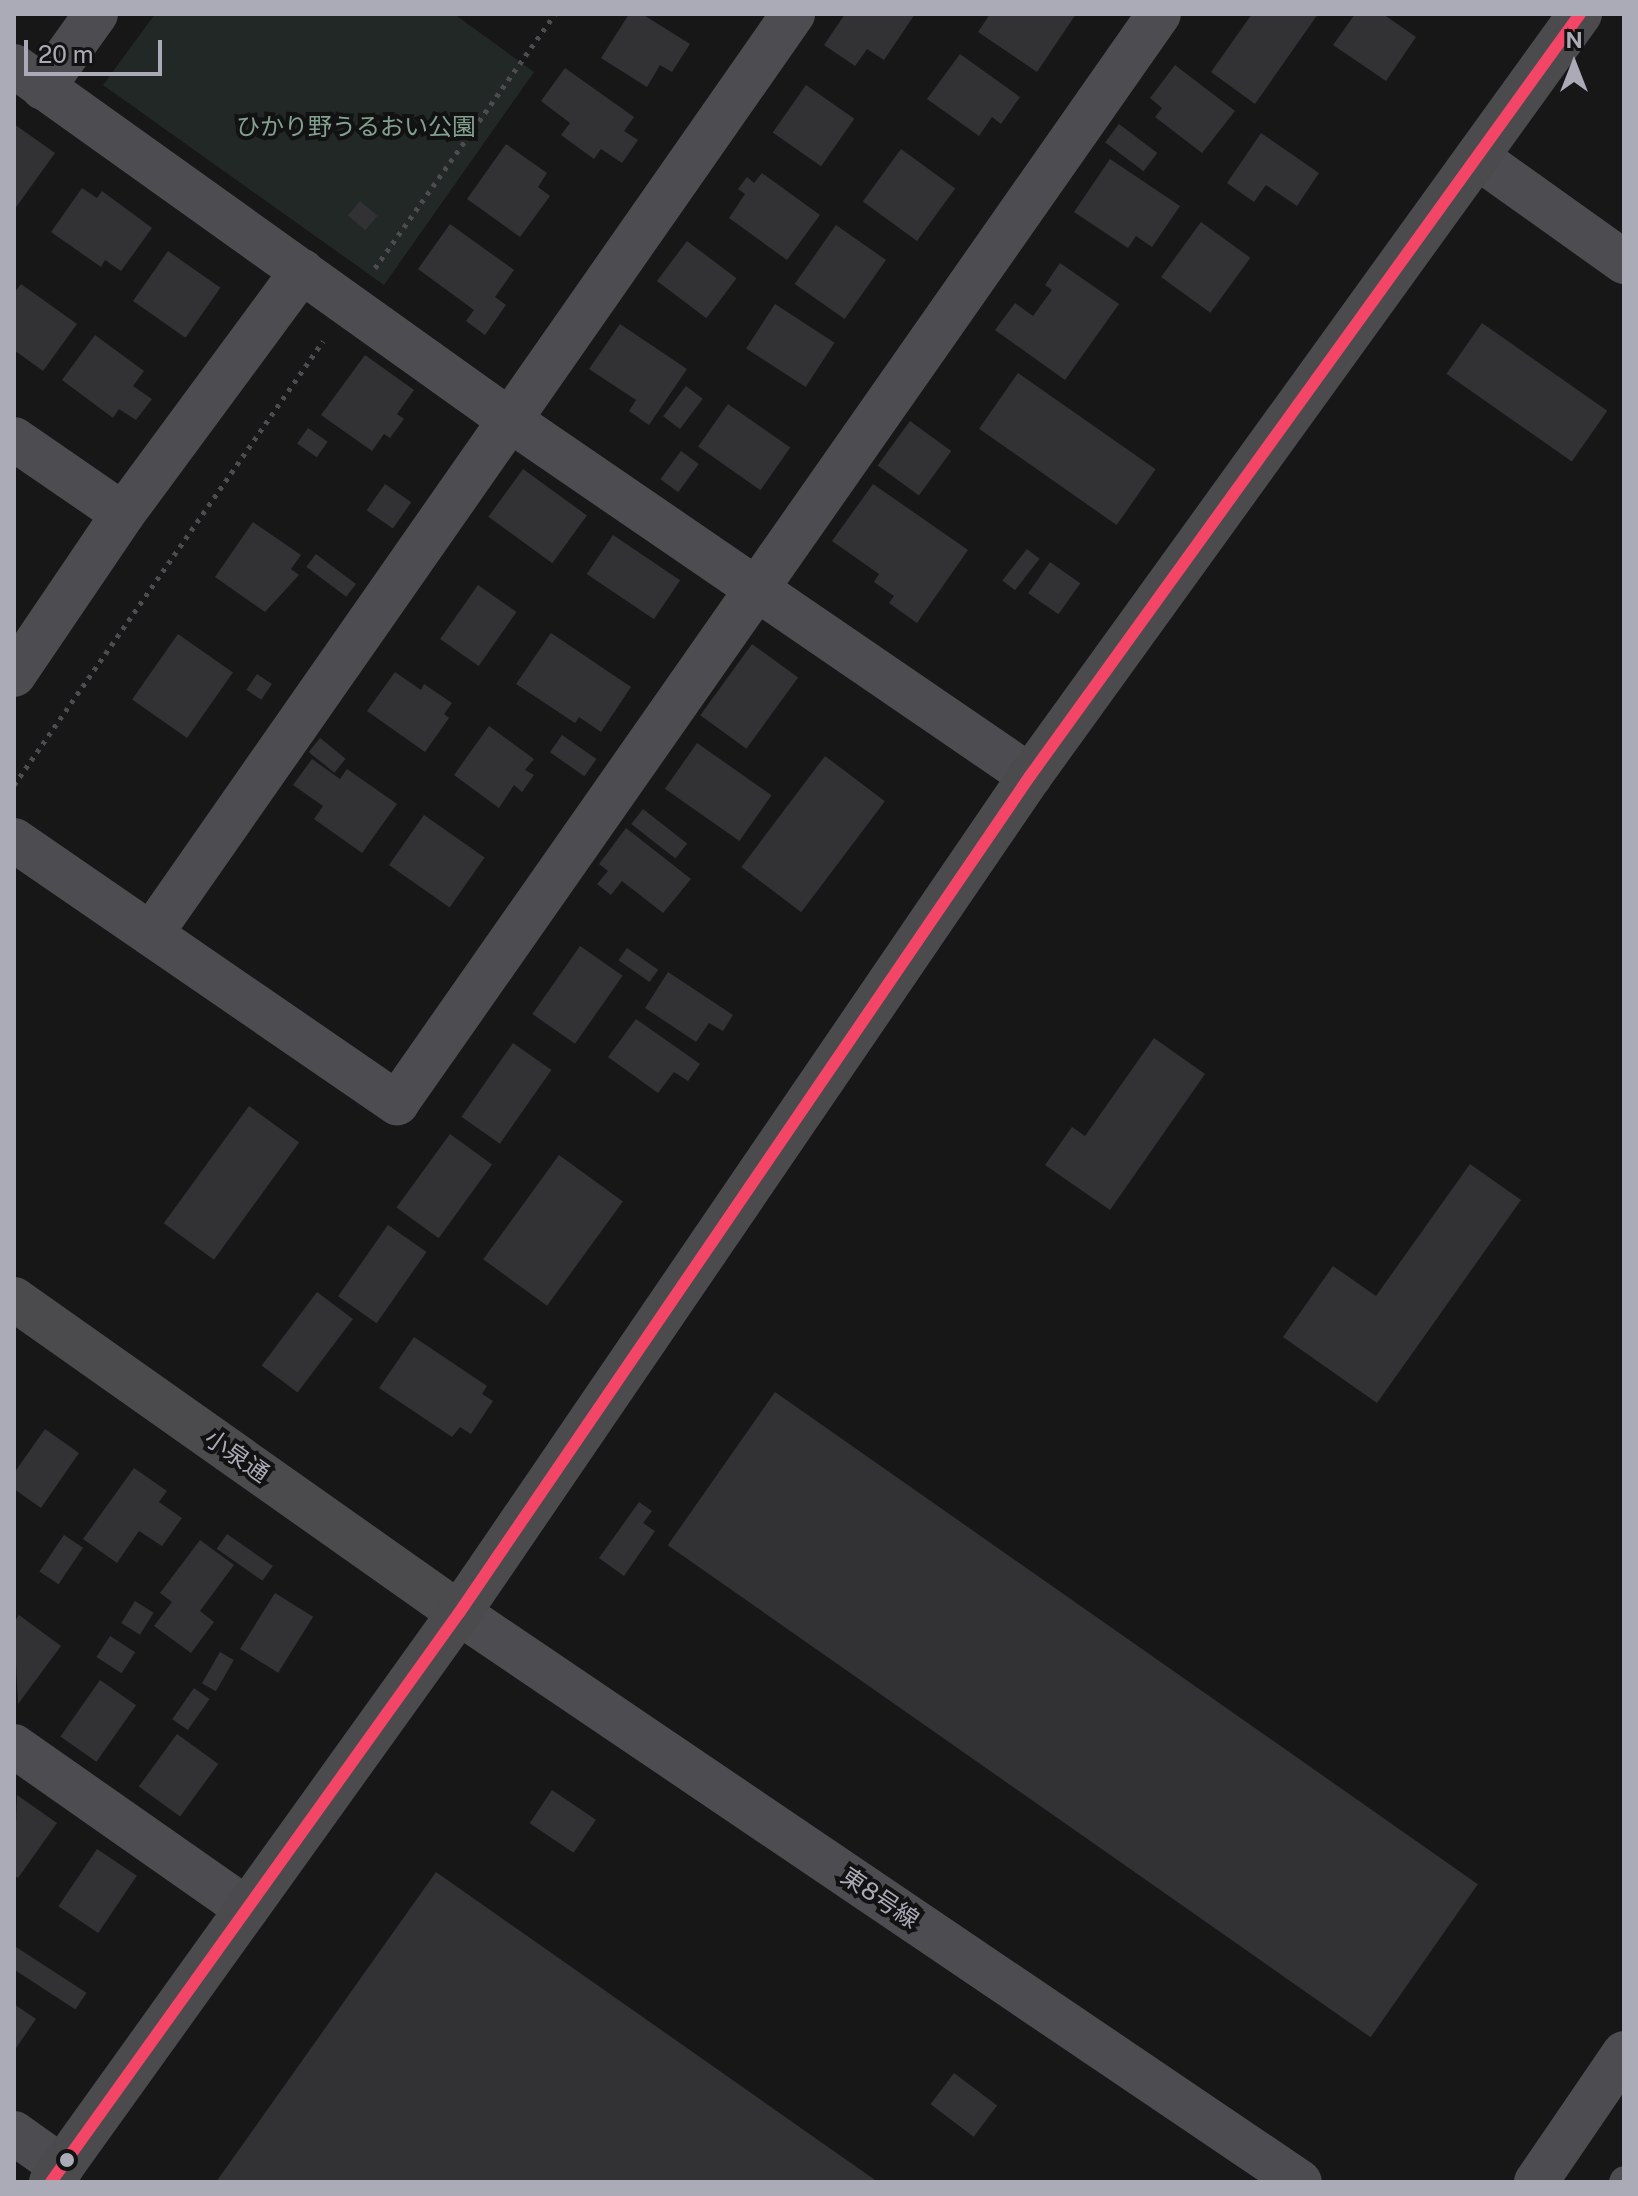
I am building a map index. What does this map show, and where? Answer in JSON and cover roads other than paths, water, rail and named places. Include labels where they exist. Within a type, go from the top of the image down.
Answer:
[{"type":"street","points":[[96,14],[28,77],[511,421],[1030,776]]},
{"type":"street","points":[[151,934],[793,14]]},
{"type":"street","points":[[14,840],[397,1103],[1159,14]]},
{"type":"street","points":[[14,2133],[56,2175],[459,1613],[1030,776],[1578,15]]},
{"type":"street","points":[[1477,157],[1624,262]]},
{"type":"street","points":[[14,675],[123,514],[302,271]]},
{"type":"street","points":[[14,439],[123,514]]},
{"type":"street","name":"小泉通","points":[[14,1299],[459,1613]]},
{"type":"street","name":"東8号線","points":[[459,1613],[1300,2182]]},
{"type":"street","points":[[14,1746],[247,1909]]},
{"type":"street","points":[[1536,2182],[1624,2053]]},
{"type":"park label","name":"ひかり野うるおい公園","points":[[356,127]]}]
